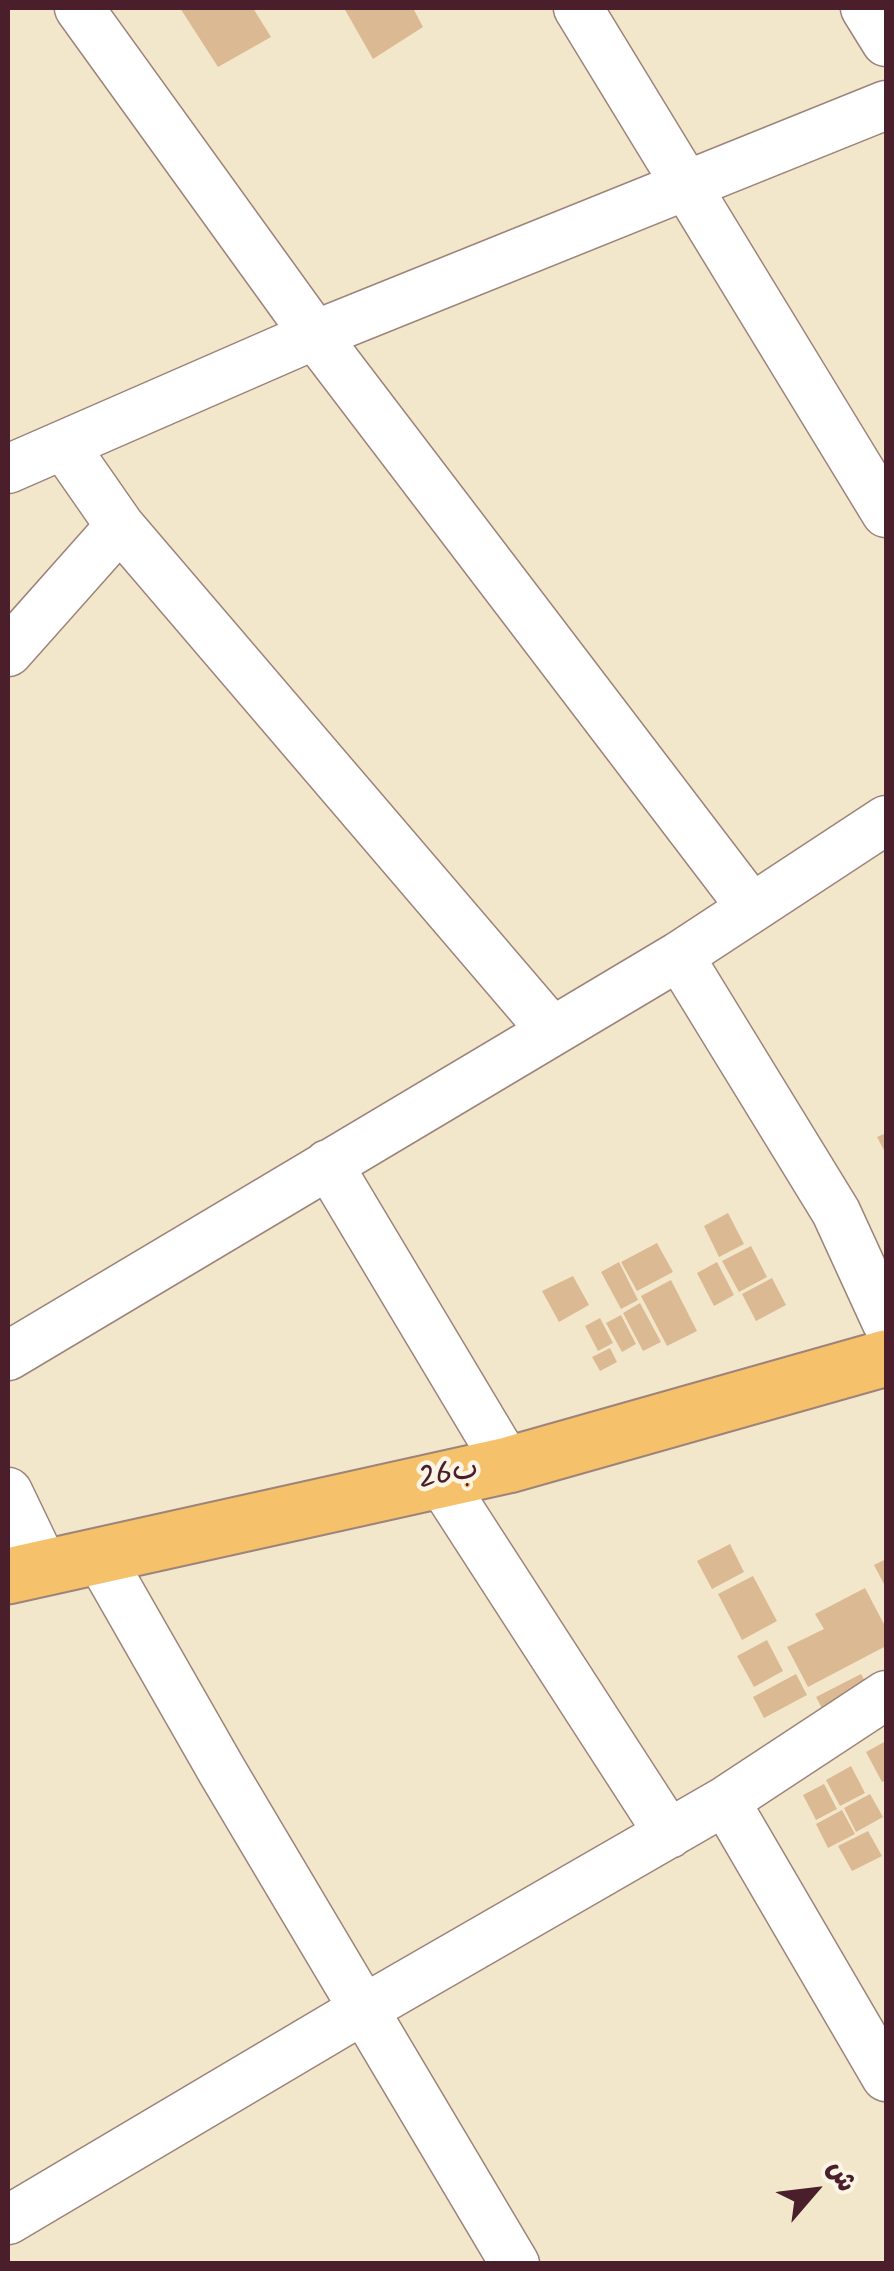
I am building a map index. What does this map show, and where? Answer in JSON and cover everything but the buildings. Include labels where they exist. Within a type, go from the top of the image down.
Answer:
[{"type":"highway","name":"26ب","points":[[26,1571],[508,1465],[886,1358]]},
{"type":"street","points":[[80,8],[316,335],[751,907]]},
{"type":"street","points":[[578,8],[886,514]]},
{"type":"street","points":[[866,8],[886,42]]},
{"type":"street","points":[[8,469],[316,335],[886,105]]},
{"type":"street","points":[[64,447],[120,526],[552,1032]]},
{"type":"street","points":[[8,652],[120,526]]},
{"type":"street","points":[[8,1356],[678,956],[886,820]]},
{"type":"street","points":[[678,956],[836,1212],[886,1321]]},
{"type":"street","points":[[328,1164],[508,1465]]},
{"type":"street","points":[[439,1478],[669,1834]]},
{"type":"street","points":[[8,1492],[26,1571]]},
{"type":"street","points":[[98,1554],[515,2264]]},
{"type":"street","points":[[8,2220],[725,1801],[886,1695]]},
{"type":"street","points":[[725,1801],[886,2077]]}]
